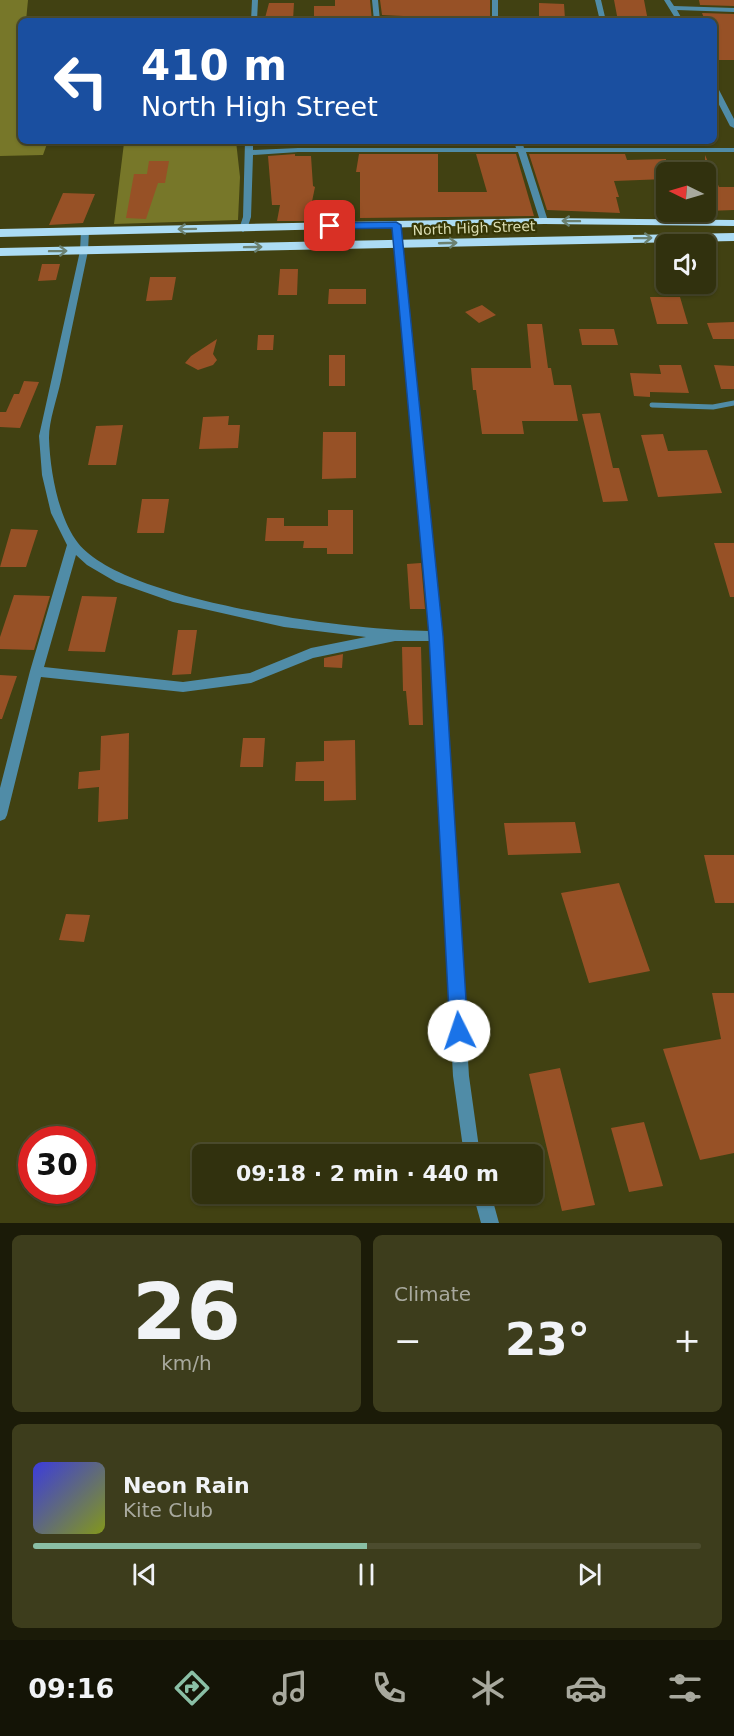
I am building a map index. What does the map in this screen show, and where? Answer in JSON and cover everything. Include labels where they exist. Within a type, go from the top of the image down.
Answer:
[{"type":"highway","name":"North High Street","points":[[0,233],[544,221],[734,223]]},
{"type":"highway","name":"North High Street","points":[[0,252],[734,237]]},
{"type":"street","points":[[254,18],[255,0]]},
{"type":"street","points":[[375,0],[377,18]]},
{"type":"street","points":[[495,0],[495,18]]},
{"type":"street","points":[[598,0],[602,18]]},
{"type":"street","points":[[667,0],[678,18]]},
{"type":"street","points":[[672,8],[734,10]]},
{"type":"street","points":[[717,94],[734,126]]},
{"type":"street","points":[[243,229],[247,217],[249,144]]},
{"type":"street","points":[[642,144],[646,152]]},
{"type":"street","points":[[249,153],[399,146],[519,145],[646,152],[734,150]]},
{"type":"street","points":[[519,145],[544,221]]},
{"type":"street","points":[[396,225],[436,636],[461,1076],[470,1144]]},
{"type":"street","points":[[85,231],[84,251],[44,436],[48,475],[57,513],[73,544],[91,562],[120,579],[172,597],[284,622],[395,636],[436,636]]},
{"type":"street","points":[[0,815],[36,671],[73,544]]},
{"type":"street","points":[[36,671],[183,687],[251,678],[311,653],[395,636]]},
{"type":"street","points":[[485,1204],[490,1223]]},
{"type":"lane","points":[[652,405],[706,407],[734,403]]},
{"type":"shaded area","points":[[0,0],[28,0],[26,18],[18,18],[18,144],[47,144],[43,155],[0,156]]},
{"type":"shaded area","points":[[124,144],[236,144],[240,177],[238,220],[114,224]]},
{"type":"building","points":[[335,0],[370,0],[372,18],[314,18],[314,6],[335,6]]},
{"type":"building","points":[[380,0],[490,0],[490,18],[424,18],[382,15]]},
{"type":"building","points":[[614,0],[644,0],[647,18],[617,18]]},
{"type":"building","points":[[699,0],[734,0],[734,6],[700,5]]},
{"type":"building","points":[[269,3],[294,3],[293,18],[265,18]]},
{"type":"building","points":[[539,3],[564,4],[565,18],[539,18]]},
{"type":"building","points":[[702,13],[734,14],[734,60],[717,60],[717,18],[704,18]]},
{"type":"building","points":[[473,144],[513,144],[513,146],[473,146]]},
{"type":"building","points":[[525,144],[613,144],[613,146],[526,146]]},
{"type":"building","points":[[295,154],[295,156],[311,156],[313,186],[315,187],[308,221],[277,221],[280,205],[272,205],[268,156]]},
{"type":"building","points":[[359,154],[438,154],[438,192],[487,192],[476,154],[516,154],[534,216],[360,218],[360,172],[356,172]]},
{"type":"building","points":[[529,154],[625,154],[627,160],[666,159],[666,162],[656,162],[656,179],[614,181],[619,197],[616,197],[620,213],[547,210]]},
{"type":"building","points":[[149,161],[169,161],[165,183],[158,183],[146,219],[126,218],[134,174],[147,174]]},
{"type":"building","points":[[716,180],[719,187],[734,187],[734,210],[716,211]]},
{"type":"building","points":[[63,193],[95,194],[83,223],[49,225]]},
{"type":"building","points":[[42,264],[60,264],[56,280],[38,281]]},
{"type":"building","points":[[280,269],[298,269],[297,295],[278,295]]},
{"type":"building","points":[[150,277],[176,277],[172,300],[146,301]]},
{"type":"building","points":[[329,289],[366,289],[366,304],[328,304]]},
{"type":"building","points":[[650,297],[680,297],[688,324],[657,324]]},
{"type":"building","points":[[482,305],[496,315],[479,323],[465,312]]},
{"type":"building","points":[[734,322],[734,339],[713,339],[707,323]]},
{"type":"building","points":[[527,324],[542,324],[548,368],[551,368],[554,385],[571,385],[578,421],[522,421],[524,434],[482,434],[471,368],[531,368]]},
{"type":"building","points":[[579,329],[614,329],[618,345],[582,345]]},
{"type":"building","points":[[258,335],[274,335],[273,350],[257,350]]},
{"type":"building","points":[[217,339],[213,354],[217,360],[213,365],[198,370],[185,363],[191,356]]},
{"type":"building","points":[[329,355],[345,355],[345,386],[329,386]]},
{"type":"building","points":[[659,365],[681,365],[689,393],[650,392],[650,397],[634,396],[630,373],[661,374]]},
{"type":"building","points":[[714,365],[734,366],[734,389],[721,389]]},
{"type":"building","points":[[24,381],[39,382],[20,428],[0,427],[0,412],[6,412],[14,394],[19,394]]},
{"type":"building","points":[[600,413],[613,468],[619,468],[628,501],[603,502],[582,414]]},
{"type":"building","points":[[229,416],[228,425],[240,425],[238,448],[199,449],[203,417]]},
{"type":"building","points":[[123,425],[116,465],[88,465],[96,426]]},
{"type":"building","points":[[323,432],[356,432],[356,478],[322,479]]},
{"type":"building","points":[[663,434],[668,451],[707,450],[722,493],[658,497],[641,435]]},
{"type":"building","points":[[142,499],[169,499],[164,533],[137,533]]},
{"type":"building","points":[[328,510],[353,510],[353,554],[327,554],[327,548],[303,548],[304,541],[265,541],[267,518],[284,518],[284,526],[328,526]]},
{"type":"building","points":[[11,529],[38,530],[26,567],[0,567]]},
{"type":"building","points":[[714,543],[734,543],[734,597],[730,597]]},
{"type":"building","points":[[421,563],[425,609],[410,609],[407,564]]},
{"type":"building","points":[[14,595],[50,596],[34,650],[0,649],[0,637]]},
{"type":"building","points":[[82,596],[117,597],[105,652],[68,651]]},
{"type":"building","points":[[178,630],[197,630],[191,674],[172,675]]},
{"type":"building","points":[[402,647],[421,647],[423,725],[409,725],[406,691],[403,691]]},
{"type":"building","points":[[343,654],[342,668],[324,667],[324,658]]},
{"type":"building","points":[[0,675],[17,676],[2,719],[0,719]]},
{"type":"building","points":[[129,733],[128,819],[98,822],[99,787],[78,789],[79,772],[100,770],[101,736]]},
{"type":"building","points":[[243,738],[265,738],[263,767],[240,767]]},
{"type":"building","points":[[355,740],[356,800],[324,801],[324,781],[295,781],[296,762],[324,761],[324,741]]},
{"type":"building","points":[[575,822],[581,853],[508,855],[504,823]]},
{"type":"building","points":[[704,855],[734,855],[734,903],[715,903]]},
{"type":"building","points":[[619,883],[650,971],[589,983],[561,893]]},
{"type":"building","points":[[66,914],[90,915],[84,942],[59,940]]},
{"type":"building","points":[[712,993],[734,993],[734,1153],[700,1160],[663,1049],[721,1039]]},
{"type":"building","points":[[560,1068],[595,1205],[562,1211],[529,1074]]},
{"type":"building","points":[[644,1122],[663,1186],[629,1192],[611,1128]]},
{"type":"route","points":[[330,226],[396,225],[436,636],[459,1031]]}]
